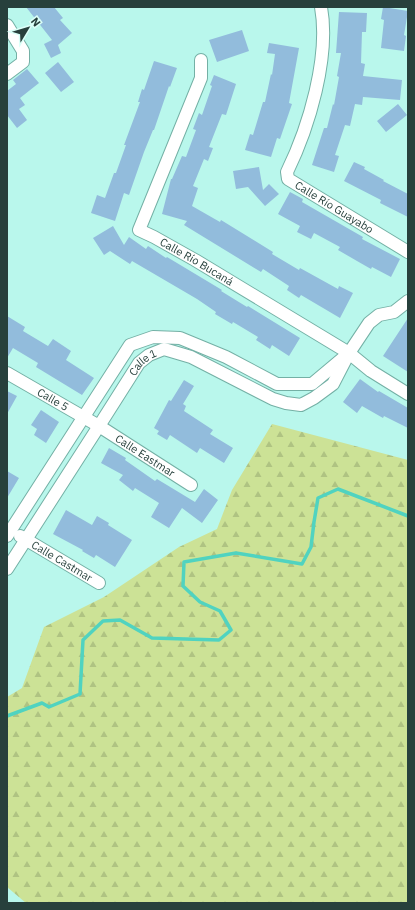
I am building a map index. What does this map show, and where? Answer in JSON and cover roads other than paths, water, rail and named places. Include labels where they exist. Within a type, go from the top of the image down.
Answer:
[{"type":"street","name":"Calle Río Guayabo","points":[[321,7],[323,37],[315,96],[305,130],[288,172],[288,179],[408,252]]},
{"type":"street","points":[[7,25],[23,51],[23,62],[7,74]]},
{"type":"street","name":"Calle Río Bucaná","points":[[201,60],[200,78],[139,230],[195,260],[349,353],[370,371],[408,394]]},
{"type":"street","name":"Calle 1","points":[[7,569],[139,363],[149,355],[164,349],[190,357],[273,399],[301,405],[314,398],[333,384],[349,353],[369,323],[379,315],[394,312],[408,301]]},
{"type":"street","name":"Calle 1","points":[[8,532],[84,418],[130,345],[153,337],[180,338],[226,357],[277,384],[312,384],[349,353]]},
{"type":"street","name":"Calle 5","points":[[7,373],[100,426]]},
{"type":"street","name":"Calle Eastmar","points":[[100,426],[191,485]]},
{"type":"street","name":"Calle Castmar","points":[[8,532],[26,539],[99,583]]},
{"type":"waterway","points":[[7,716],[42,703],[49,707],[80,694],[83,640],[103,621],[120,620],[152,638],[219,640],[231,630],[220,611],[200,602],[183,586],[184,562],[236,553],[302,564],[311,547],[318,498],[338,489],[408,516]]}]
